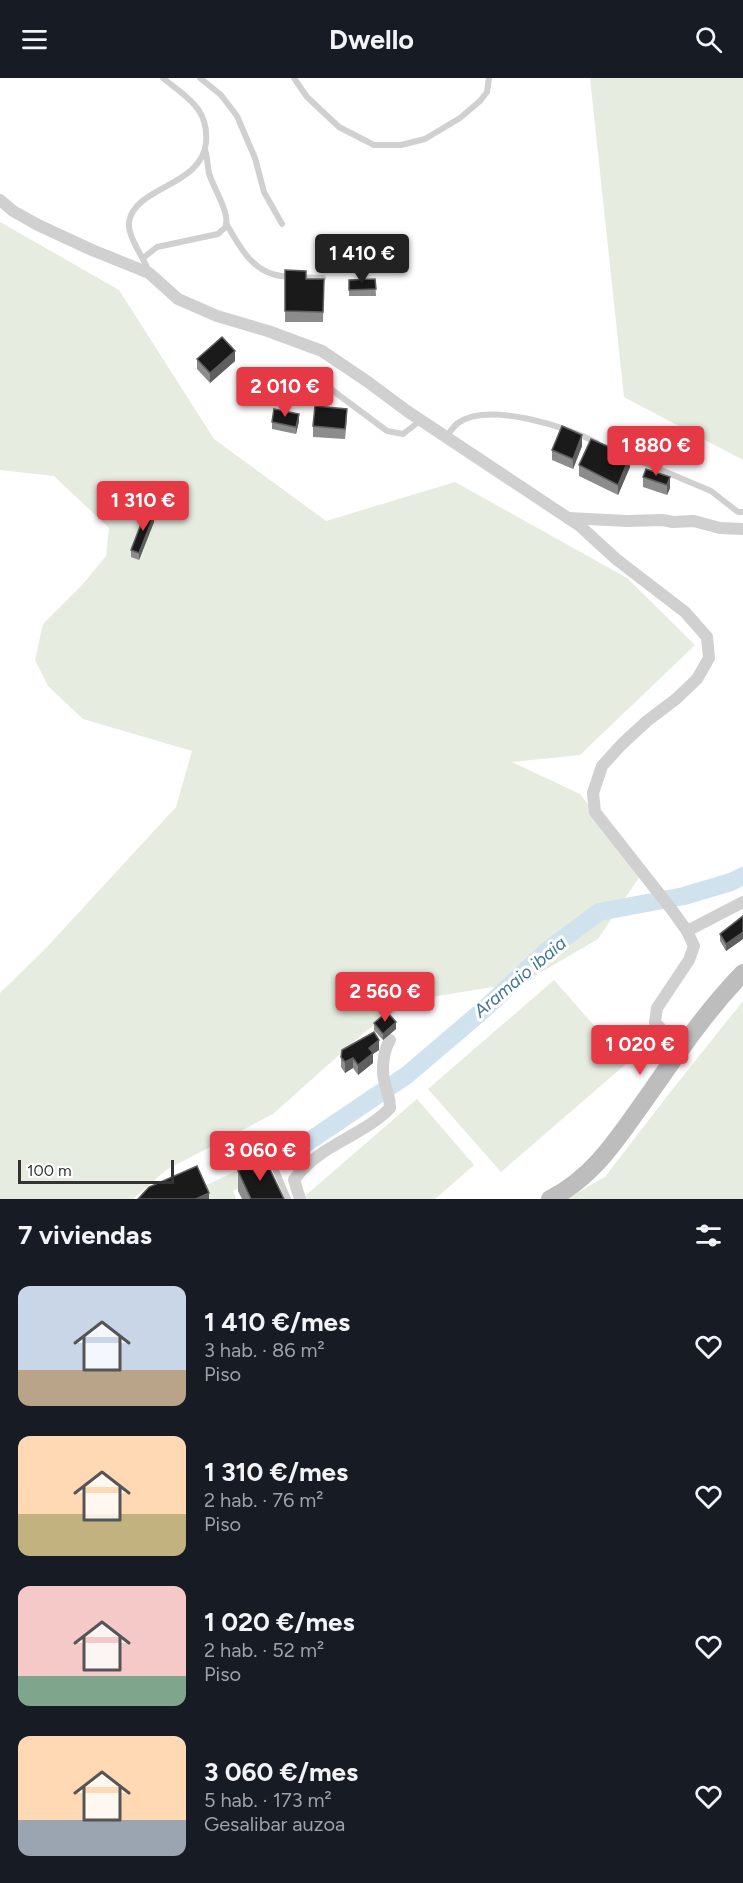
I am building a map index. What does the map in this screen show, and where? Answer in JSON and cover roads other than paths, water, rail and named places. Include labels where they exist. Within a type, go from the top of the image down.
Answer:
[{"type":"main road","points":[[550,1199],[578,1182],[619,1138],[686,1041],[721,995],[743,973]]},
{"type":"street","points":[[0,200],[13,211],[38,225],[149,273],[178,299],[217,316],[268,331],[322,351],[420,420],[580,526],[616,559],[685,612],[707,637],[709,658],[697,679],[676,699],[647,721],[602,766],[593,793],[594,812],[672,910],[687,931],[694,946],[685,967],[657,1008],[655,1022],[663,1031],[686,1041]]},
{"type":"street","points":[[567,518],[694,521],[720,528],[743,529]]},
{"type":"street","points":[[687,931],[743,902]]},
{"type":"street","points":[[300,1199],[294,1180],[299,1173],[330,1147],[382,1117],[390,1108],[390,1096],[384,1083],[386,1046],[390,1040]]},
{"type":"lane","points":[[149,273],[129,233],[129,222],[133,211],[148,197],[200,163],[205,150],[204,116],[195,104],[163,78]]},
{"type":"lane","points":[[200,78],[221,95],[237,116],[255,158],[264,192],[282,224]]},
{"type":"lane","points":[[294,78],[307,97],[339,127],[374,145],[401,145],[425,139],[460,118],[480,101],[487,92],[489,78]]},
{"type":"lane","points":[[205,150],[209,161],[209,172],[223,206],[226,223],[250,261],[267,272],[280,276],[322,278]]},
{"type":"lane","points":[[143,258],[157,247],[218,234],[225,228],[226,223]]},
{"type":"lane","points":[[303,375],[320,381],[387,431],[403,434],[420,420]]},
{"type":"lane","points":[[446,437],[459,422],[475,416],[491,414],[537,421],[581,434],[607,448]]},
{"type":"lane","points":[[616,451],[711,492],[738,512],[743,512]]},
{"type":"lane","points":[[265,1145],[288,1199]]},
{"type":"waterway","name":"Aramaio ibaia","points":[[293,1152],[407,1075],[481,1012],[548,950],[599,912],[684,896],[731,882],[743,876]]}]
